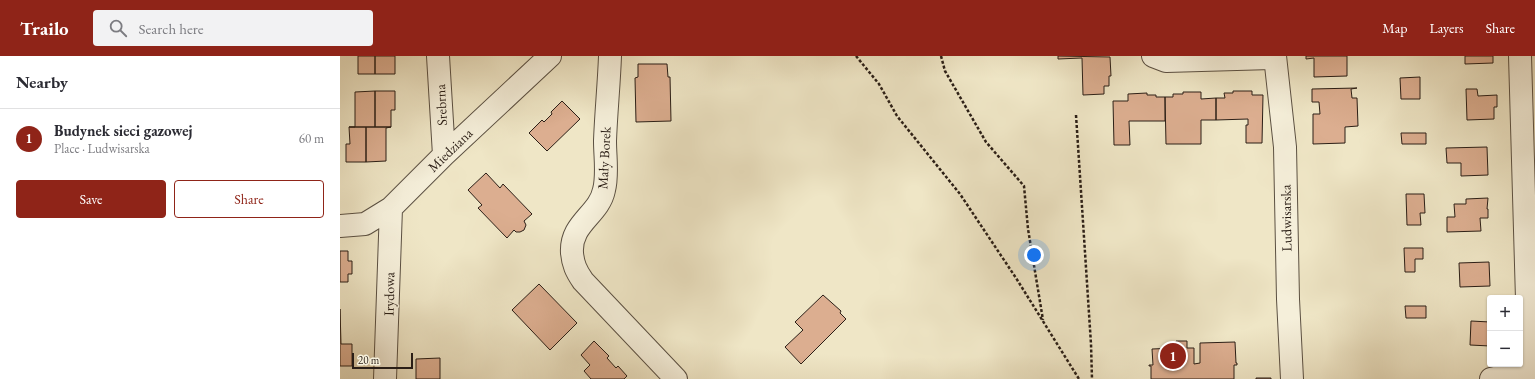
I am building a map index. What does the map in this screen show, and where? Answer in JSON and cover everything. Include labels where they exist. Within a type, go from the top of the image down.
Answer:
[{"type":"street","name":"Srebrna","points":[[438,56],[444,155]]},
{"type":"street","name":"Miedziana","points":[[340,226],[365,224],[391,208],[444,155],[550,56]]},
{"type":"street","name":"Mały Borek","points":[[610,56],[605,140],[605,188],[602,198],[576,231],[573,239],[573,258],[576,270],[583,280],[676,379]]},
{"type":"street","name":"Ludwisarska","points":[[1153,56],[1166,62],[1275,57],[1285,147],[1288,299],[1292,379]]},
{"type":"street","points":[[1491,379],[1532,372],[1530,213],[1520,56]]},
{"type":"street","name":"Irydowa","points":[[385,379],[391,208]]},
{"type":"path","points":[[856,56],[879,84],[897,116],[960,194],[1016,278],[1079,379]]},
{"type":"path","points":[[941,56],[945,71],[986,142],[1024,186],[1028,229],[1043,322]]},
{"type":"path","points":[[1076,115],[1092,379]]},
{"type":"building","points":[[358,56],[375,56],[375,74],[358,74]]},
{"type":"building","points":[[375,56],[395,56],[395,74],[375,74]]},
{"type":"building","points":[[1058,56],[1110,57],[1111,76],[1109,76],[1109,86],[1104,86],[1104,94],[1083,95],[1082,58],[1058,59]]},
{"type":"building","points":[[1306,56],[1347,56],[1347,76],[1314,77],[1314,58],[1306,59]]},
{"type":"building","points":[[1465,56],[1493,56],[1493,63],[1465,64]]},
{"type":"building","points":[[638,64],[667,64],[668,77],[670,77],[671,121],[636,122],[635,78],[638,77]]},
{"type":"building","points":[[1420,77],[1420,99],[1401,99],[1400,78]]},
{"type":"building","points":[[1357,88],[1351,89],[1352,98],[1357,98],[1358,126],[1345,127],[1345,143],[1313,144],[1313,114],[1320,114],[1319,102],[1312,102],[1312,89]]},
{"type":"building","points":[[1466,89],[1477,89],[1478,96],[1497,95],[1497,107],[1494,107],[1494,119],[1467,120]]},
{"type":"building","points":[[375,91],[375,127],[355,127],[355,92]]},
{"type":"building","points":[[375,91],[395,91],[395,110],[391,110],[391,127],[375,127]]},
{"type":"building","points":[[1233,91],[1252,91],[1252,95],[1263,95],[1262,143],[1246,143],[1246,125],[1248,125],[1248,119],[1216,120],[1216,98],[1225,98],[1224,93],[1233,93]]},
{"type":"building","points":[[1183,92],[1201,92],[1201,99],[1216,98],[1216,120],[1201,120],[1201,144],[1166,144],[1165,97],[1173,97],[1173,94],[1183,94]]},
{"type":"building","points":[[1147,93],[1147,95],[1156,95],[1156,97],[1165,97],[1165,121],[1129,121],[1130,145],[1114,145],[1113,101],[1128,101],[1128,94]]},
{"type":"building","points":[[562,101],[580,119],[547,151],[529,133],[542,120],[544,122]]},
{"type":"building","points":[[349,127],[366,127],[366,162],[346,162],[346,144],[350,144]]},
{"type":"building","points":[[366,127],[391,127],[386,128],[386,161],[366,162]]},
{"type":"building","points":[[1401,133],[1426,133],[1426,144],[1402,144]]},
{"type":"building","points":[[1487,147],[1488,175],[1461,176],[1461,163],[1447,163],[1446,148]]},
{"type":"building","points":[[486,173],[500,188],[503,184],[532,214],[524,221],[526,225],[524,230],[516,232],[514,230],[507,238],[478,208],[482,205],[468,190]]},
{"type":"building","points":[[1406,194],[1424,194],[1425,213],[1420,213],[1421,225],[1407,225]]},
{"type":"building","points":[[1488,198],[1488,218],[1480,218],[1481,231],[1447,232],[1447,217],[1455,217],[1454,204],[1466,204],[1466,199]]},
{"type":"building","points":[[1404,248],[1423,248],[1423,259],[1415,259],[1415,272],[1405,272]]},
{"type":"building","points":[[340,251],[348,251],[348,261],[352,261],[352,274],[348,274],[348,282],[340,282]]},
{"type":"building","points":[[1489,262],[1490,286],[1460,287],[1459,263]]},
{"type":"building","points":[[539,284],[577,323],[550,350],[512,310]]},
{"type":"building","points":[[823,295],[841,311],[840,313],[846,319],[801,364],[785,347],[803,330],[795,322]]},
{"type":"building","points":[[1405,306],[1426,306],[1426,318],[1406,318]]},
{"type":"building","points":[[340,309],[341,344],[352,344],[352,366],[340,366]]},
{"type":"building","points":[[1471,321],[1487,322],[1487,346],[1470,345]]},
{"type":"building","points":[[594,341],[609,356],[607,358],[616,368],[618,366],[627,376],[624,379],[591,379],[584,371],[590,365],[581,355]]},
{"type":"building","points":[[1176,341],[1187,341],[1187,348],[1194,348],[1194,364],[1200,363],[1200,343],[1235,342],[1237,365],[1234,365],[1234,379],[1151,379],[1151,366],[1149,365],[1153,365],[1152,349],[1176,348]]},
{"type":"building","points":[[440,358],[440,379],[416,379],[416,359]]},
{"type":"building","points":[[1271,378],[1271,379],[1256,379]]},
{"type":"place","name":"Budynek sieci gazowej","points":[[1173,356]]}]
